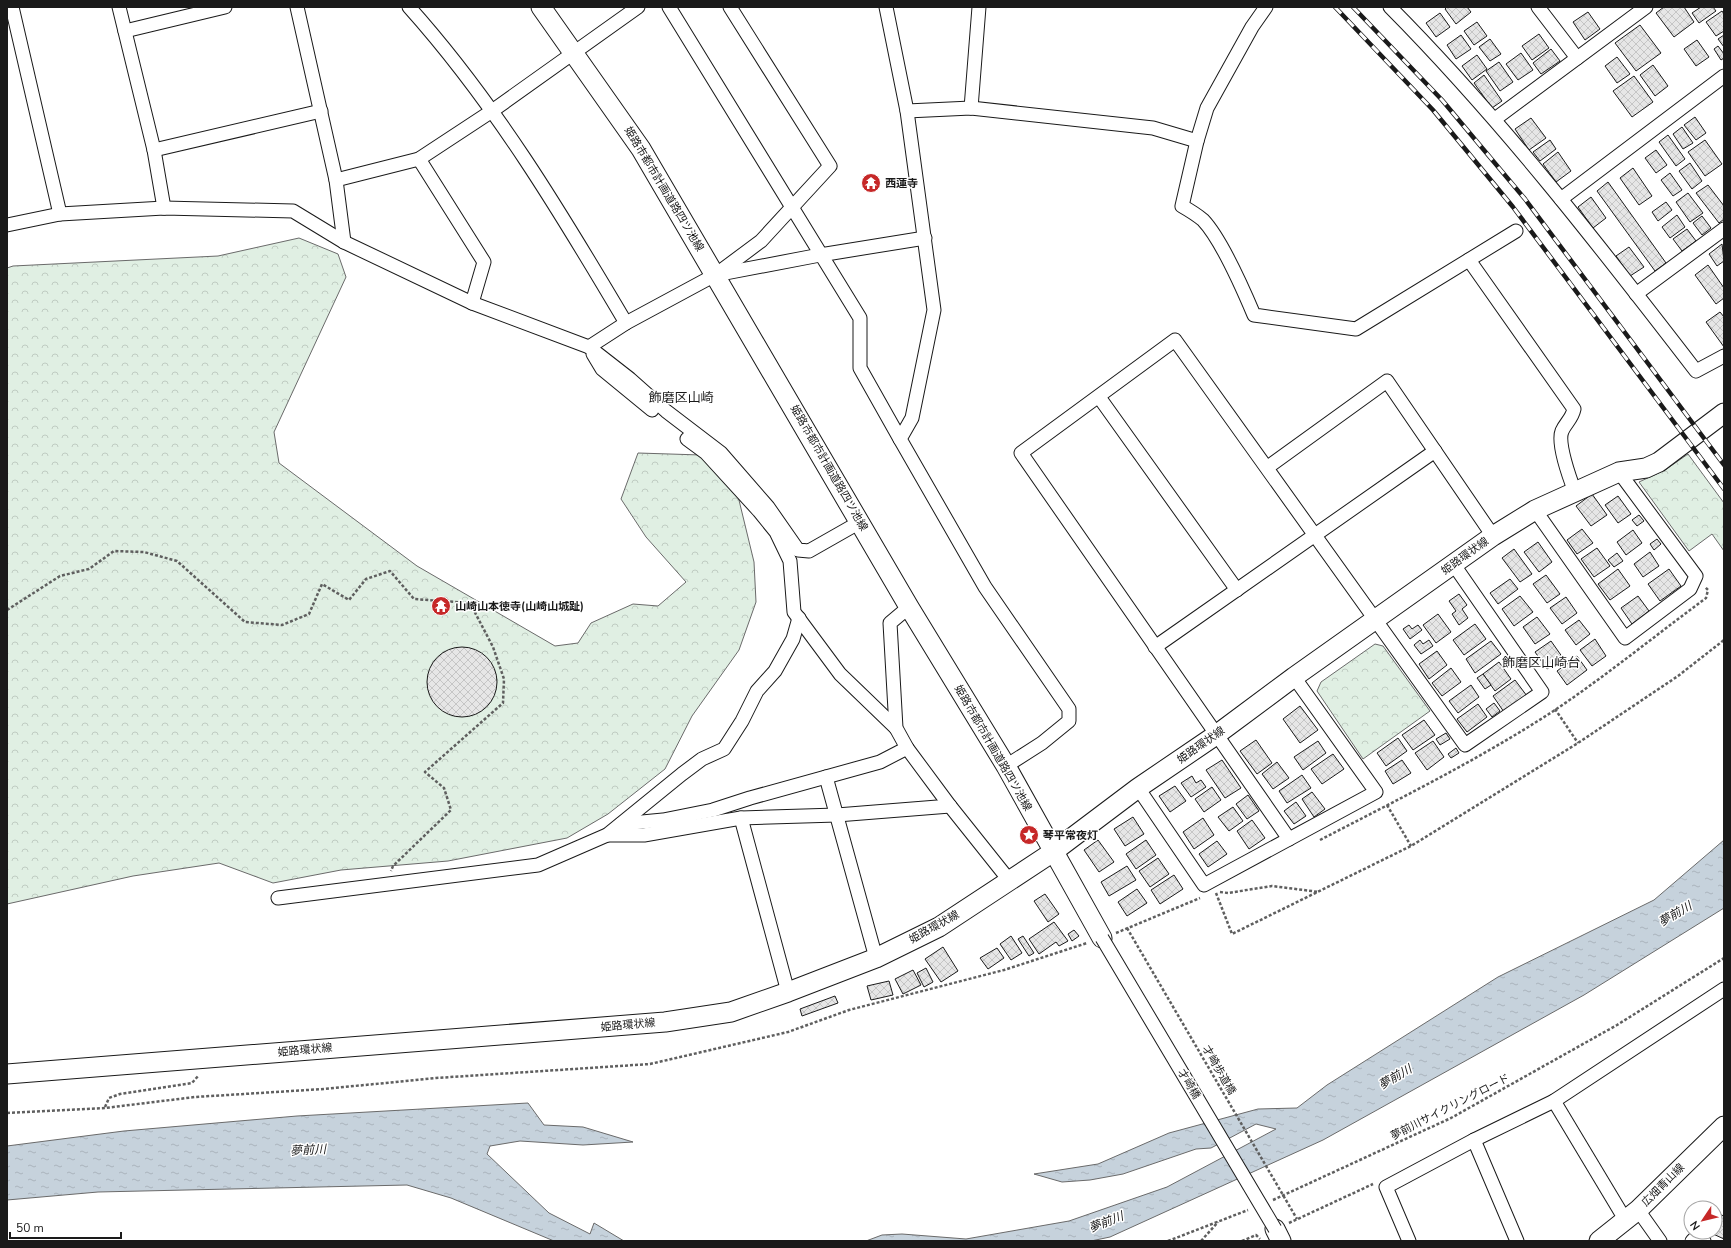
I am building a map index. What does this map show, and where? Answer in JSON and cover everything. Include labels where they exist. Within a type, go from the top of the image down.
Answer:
[{"type":"main road","name":"姫路市都市計画道路四ツ池線","points":[[542,7],[642,148],[909,607],[1006,766],[1102,938]]},
{"type":"main road","name":"姫路環状線","points":[[7,1074],[665,1022],[730,1012],[788,992],[876,958],[939,927],[1053,852],[1138,788],[1216,735],[1294,677],[1493,536],[1535,510],[1619,472],[1646,468],[1659,462],[1724,413]]},
{"type":"main road","name":"広畑青山線","points":[[1599,1241],[1632,1216],[1724,1126]]},
{"type":"street","points":[[12,7],[60,214]]},
{"type":"street","points":[[119,7],[154,150],[164,208]]},
{"type":"street","points":[[125,31],[225,7]]},
{"type":"street","points":[[297,7],[336,180],[344,242]]},
{"type":"street","points":[[409,7],[428,28],[492,111],[553,200],[626,323]]},
{"type":"street","points":[[336,180],[419,159],[492,111],[638,7]]},
{"type":"street","points":[[669,7],[860,318],[860,368],[900,439],[985,587],[1069,710],[1069,721],[1042,743],[1006,766]]},
{"type":"street","points":[[589,347],[626,323],[715,275],[761,241],[830,166],[730,7]]},
{"type":"street","points":[[886,7],[907,112],[934,310],[912,418],[900,439]]},
{"type":"street","points":[[971,108],[979,7]]},
{"type":"street","points":[[1266,7],[1252,27],[1207,108],[1197,141],[1182,206],[1203,220],[1216,238],[1242,287],[1254,316],[1356,329],[1516,231]]},
{"type":"street","points":[[1390,7],[1441,58],[1495,119],[1561,199],[1696,371],[1724,356]]},
{"type":"street","points":[[1538,7],[1577,58]]},
{"type":"street","points":[[1495,119],[1646,7]]},
{"type":"street","points":[[1561,199],[1724,76]]},
{"type":"street","points":[[907,112],[971,108],[1153,128],[1197,141]]},
{"type":"street","points":[[154,150],[320,111]]},
{"type":"street","points":[[419,159],[484,262],[472,303]]},
{"type":"street","points":[[7,225],[60,214],[164,208],[292,212],[344,242],[472,303],[589,347],[630,379],[666,411],[721,453],[768,507],[798,550],[809,551],[860,522]]},
{"type":"street","points":[[1636,294],[1724,229]]},
{"type":"street","points":[[715,275],[820,255],[925,238]]},
{"type":"street","points":[[1469,260],[1574,409],[1573,416],[1562,430],[1561,437],[1567,469],[1575,492]]},
{"type":"street","points":[[1289,839],[1021,454],[1176,340],[1465,745],[1542,692],[1454,564]]},
{"type":"street","points":[[589,347],[602,369],[706,454],[772,527],[790,560],[794,612],[798,618],[840,674],[896,728],[907,748],[950,806],[1009,880]]},
{"type":"street","points":[[1268,467],[1387,381],[1493,536]]},
{"type":"street","points":[[1099,397],[1237,590]]},
{"type":"street","points":[[1155,647],[1435,451]]},
{"type":"street","points":[[1535,510],[1625,638],[1690,589],[1696,576],[1619,472]]},
{"type":"street","points":[[896,728],[890,623],[909,607]]},
{"type":"street","points":[[278,898],[538,865],[607,835],[702,759],[724,749],[742,721],[757,691],[775,671],[793,639],[798,618]]},
{"type":"street","points":[[1138,788],[1204,885],[1376,792],[1294,677]]},
{"type":"street","points":[[607,835],[644,835],[714,816],[750,798],[880,762],[907,748]]},
{"type":"street","points":[[826,777],[876,958]]},
{"type":"street","points":[[621,824],[714,816],[741,818],[837,815],[950,806]]},
{"type":"street","points":[[741,818],[788,992]]},
{"type":"street","name":"才崎橋","points":[[1102,938],[1275,1238]]},
{"type":"street","points":[[1409,1241],[1386,1187],[1474,1140],[1554,1101],[1724,989]]},
{"type":"street","points":[[1554,1101],[1632,1216],[1660,1241]]},
{"type":"street","points":[[1474,1140],[1517,1241]]},
{"type":"street","points":[[1692,1241],[1696,1237],[1704,1241]]},
{"type":"path","points":[[7,610],[60,576],[90,569],[114,552],[144,552],[176,561],[245,622],[282,625],[309,614],[322,584],[349,600],[366,579],[390,571],[414,599],[470,603],[493,647],[504,679],[502,703],[425,772],[444,788],[451,810],[393,866],[386,885]]},
{"type":"path","points":[[1320,892],[1272,886],[1228,894],[1215,891],[1232,934],[1320,892],[1411,846],[1578,743],[1678,676],[1724,640]]},
{"type":"path","points":[[1555,709],[1578,743]]},
{"type":"path","points":[[1387,805],[1411,846]]},
{"type":"path","name":"才崎歩道橋","points":[[1127,928],[1297,1219]]},
{"type":"path","name":"夢前川サイクリングロード","points":[[1267,1203],[1296,1192],[1451,1118],[1617,1025],[1724,958]]},
{"type":"path","points":[[105,1108],[109,1098],[120,1094],[192,1083],[214,1058]]},
{"type":"path","points":[[1242,1241],[1256,1236],[1275,1238],[1292,1237],[1285,1225],[1377,1182],[1386,1187]]},
{"type":"path","points":[[1168,1241],[1253,1208]]},
{"type":"path","points":[[1201,1241],[1218,1222]]},
{"type":"green space","points":[[299,238],[338,254],[346,277],[274,432],[279,463],[417,566],[555,646],[578,643],[591,623],[633,604],[658,606],[686,582],[646,537],[621,499],[638,453],[701,455],[738,496],[754,562],[756,602],[739,650],[692,716],[665,769],[608,814],[567,838],[448,861],[341,870],[273,883],[219,863],[133,876],[7,904],[7,268],[13,266],[218,256]]},
{"type":"green space","points":[[1688,454],[1724,503],[1724,551],[1712,534],[1689,551],[1639,482],[1665,470]]},
{"type":"green space","points":[[1375,644],[1383,646],[1430,711],[1363,759],[1317,691],[1321,682]]},
{"type":"water","name":"夢前川","points":[[1724,840],[1724,908],[1584,995],[1323,1140],[1110,1237],[1091,1241],[866,1241],[882,1235],[902,1234],[966,1239],[1069,1221],[1167,1187],[1276,1129],[1256,1124],[1211,1148],[1196,1149],[1123,1174],[1090,1180],[1062,1182],[1034,1174],[1098,1164],[1169,1133],[1258,1109],[1297,1108],[1327,1085],[1498,977],[1654,900]]},
{"type":"water","name":"夢前川","points":[[528,1103],[544,1125],[583,1127],[633,1142],[583,1145],[520,1141],[490,1146],[487,1154],[549,1213],[590,1234],[594,1223],[624,1241],[554,1241],[451,1198],[407,1185],[98,1192],[7,1200],[7,1146],[124,1131],[297,1116]]},
{"type":"building","points":[[1447,7],[1467,7],[1471,12],[1456,24],[1445,9]]},
{"type":"building","points":[[1664,7],[1684,7],[1694,22],[1674,37],[1656,13]]},
{"type":"building","points":[[1701,7],[1713,7],[1716,11],[1699,23],[1692,13]]},
{"type":"building","points":[[1722,11],[1724,14],[1724,31],[1716,36],[1706,22]]},
{"type":"building","points":[[1588,12],[1600,29],[1585,40],[1573,22]]},
{"type":"building","points":[[1440,13],[1450,27],[1436,37],[1426,23]]},
{"type":"building","points":[[1477,22],[1487,36],[1474,45],[1464,31]]},
{"type":"building","points":[[1640,25],[1661,53],[1636,71],[1615,43]]},
{"type":"building","points":[[1539,34],[1549,48],[1532,60],[1522,46]]},
{"type":"building","points":[[1461,35],[1471,49],[1456,59],[1447,45]]},
{"type":"building","points":[[1724,35],[1724,47],[1718,39]]},
{"type":"building","points":[[1490,39],[1501,54],[1490,61],[1479,47]]},
{"type":"building","points":[[1697,40],[1709,57],[1696,66],[1684,49]]},
{"type":"building","points":[[1718,46],[1724,54],[1724,58],[1721,60],[1714,49]]},
{"type":"building","points":[[1551,49],[1560,61],[1541,74],[1533,63]]},
{"type":"building","points":[[1521,53],[1533,70],[1518,80],[1506,64]]},
{"type":"building","points":[[1477,55],[1487,69],[1472,80],[1462,66]]},
{"type":"building","points":[[1617,57],[1630,74],[1617,83],[1605,66]]},
{"type":"building","points":[[1499,62],[1513,82],[1500,91],[1486,71]]},
{"type":"building","points":[[1653,65],[1668,86],[1655,96],[1640,75]]},
{"type":"building","points":[[1484,75],[1502,101],[1492,108],[1474,83]]},
{"type":"building","points":[[1634,76],[1653,102],[1632,117],[1613,91]]},
{"type":"building","points":[[1695,117],[1706,133],[1696,140],[1684,125]]},
{"type":"building","points":[[1531,118],[1546,138],[1529,150],[1515,129]]},
{"type":"building","points":[[1682,127],[1693,143],[1683,149],[1673,134]]},
{"type":"building","points":[[1668,135],[1685,159],[1676,166],[1659,142]]},
{"type":"building","points":[[1550,140],[1556,149],[1540,161],[1533,152]]},
{"type":"building","points":[[1705,140],[1722,164],[1705,176],[1688,152]]},
{"type":"building","points":[[1656,150],[1667,165],[1656,173],[1645,158]]},
{"type":"building","points":[[1558,152],[1571,171],[1556,182],[1543,164]]},
{"type":"building","points":[[1690,163],[1702,181],[1692,189],[1679,171]]},
{"type":"building","points":[[1633,168],[1652,196],[1639,205],[1620,178]]},
{"type":"building","points":[[1670,173],[1682,190],[1673,196],[1661,180]]},
{"type":"building","points":[[1608,182],[1666,263],[1655,271],[1597,191]]},
{"type":"building","points":[[1708,185],[1724,206],[1724,219],[1719,223],[1696,193]]},
{"type":"building","points":[[1688,193],[1703,213],[1690,222],[1676,202]]},
{"type":"building","points":[[1591,197],[1606,218],[1593,228],[1578,207]]},
{"type":"building","points":[[1666,202],[1672,210],[1658,221],[1652,212]]},
{"type":"building","points":[[1677,215],[1685,227],[1670,238],[1662,227]]},
{"type":"building","points":[[1702,216],[1711,228],[1702,235],[1693,223]]},
{"type":"building","points":[[1687,229],[1696,241],[1682,251],[1673,239]]},
{"type":"building","points":[[1722,244],[1724,261],[1717,266],[1709,254]]},
{"type":"building","points":[[1629,247],[1644,267],[1630,276],[1616,256]]},
{"type":"building","points":[[1708,265],[1724,288],[1724,298],[1716,304],[1695,275]]},
{"type":"building","points":[[1720,312],[1724,317],[1724,347],[1706,322]]},
{"type":"building","points":[[1592,494],[1607,515],[1591,526],[1576,506]]},
{"type":"building","points":[[1618,496],[1631,514],[1618,523],[1605,505]]},
{"type":"building","points":[[1639,515],[1644,521],[1637,526],[1632,520]]},
{"type":"building","points":[[1582,529],[1593,543],[1577,554],[1567,540]]},
{"type":"building","points":[[1633,530],[1642,543],[1626,555],[1617,542]]},
{"type":"building","points":[[1657,539],[1661,544],[1654,550],[1650,544]]},
{"type":"building","points":[[1538,542],[1552,562],[1539,572],[1524,552]]},
{"type":"building","points":[[1597,548],[1610,566],[1594,577],[1581,559]]},
{"type":"building","points":[[1514,549],[1532,574],[1520,582],[1502,558]]},
{"type":"building","points":[[1650,552],[1659,566],[1643,577],[1634,564]]},
{"type":"building","points":[[1617,553],[1623,561],[1614,567],[1608,560]]},
{"type":"building","points":[[1618,569],[1630,586],[1610,600],[1598,584]]},
{"type":"building","points":[[1669,569],[1681,586],[1660,601],[1648,584]]},
{"type":"building","points":[[1546,575],[1560,594],[1547,603],[1533,584]]},
{"type":"building","points":[[1510,579],[1518,589],[1498,604],[1490,593]]},
{"type":"building","points":[[1459,594],[1467,605],[1462,609],[1468,618],[1459,625],[1452,614],[1456,611],[1449,601]]},
{"type":"building","points":[[1520,596],[1533,612],[1514,626],[1502,609]]},
{"type":"building","points":[[1638,596],[1649,611],[1632,624],[1621,608]]},
{"type":"building","points":[[1566,597],[1577,613],[1562,624],[1550,608]]},
{"type":"building","points":[[1438,614],[1451,632],[1436,643],[1423,625]]},
{"type":"building","points":[[1537,617],[1550,634],[1535,644],[1523,627]]},
{"type":"building","points":[[1579,620],[1590,634],[1576,645],[1565,630]]},
{"type":"building","points":[[1475,624],[1486,639],[1464,655],[1453,640]]},
{"type":"building","points":[[1409,625],[1412,629],[1418,625],[1422,630],[1410,639],[1403,629]]},
{"type":"building","points":[[1595,639],[1606,656],[1592,666],[1580,650]]},
{"type":"building","points":[[1420,640],[1423,644],[1429,640],[1433,646],[1421,654],[1414,645]]},
{"type":"building","points":[[1491,641],[1501,654],[1475,673],[1466,659]]},
{"type":"building","points":[[1551,641],[1563,658],[1547,669],[1535,652]]},
{"type":"building","points":[[462,647],[475,650],[487,657],[494,669],[497,682],[494,695],[487,707],[475,714],[462,717],[449,714],[437,707],[430,695],[427,682],[430,669],[437,657],[449,650]]},
{"type":"building","points":[[1437,651],[1447,665],[1429,679],[1419,664]]},
{"type":"building","points":[[1577,656],[1587,670],[1567,685],[1557,671]]},
{"type":"building","points":[[1499,662],[1511,679],[1495,691],[1483,674]]},
{"type":"building","points":[[1451,668],[1461,682],[1442,696],[1432,683]]},
{"type":"building","points":[[1483,674],[1491,685],[1485,689],[1477,678]]},
{"type":"building","points":[[1515,680],[1527,696],[1504,712],[1493,696]]},
{"type":"building","points":[[1471,685],[1479,697],[1458,713],[1449,701]]},
{"type":"building","points":[[1494,703],[1500,711],[1492,717],[1486,709]]},
{"type":"building","points":[[1478,704],[1487,717],[1467,732],[1457,719]]},
{"type":"building","points":[[1300,706],[1318,730],[1300,743],[1283,719]]},
{"type":"building","points":[[1424,720],[1435,735],[1413,750],[1402,735]]},
{"type":"building","points":[[1446,733],[1450,739],[1440,745],[1436,739]]},
{"type":"building","points":[[1398,738],[1407,751],[1386,766],[1377,753]]},
{"type":"building","points":[[1256,740],[1272,763],[1257,774],[1240,751]]},
{"type":"building","points":[[1318,741],[1326,753],[1303,770],[1294,757]]},
{"type":"building","points":[[1433,741],[1444,757],[1427,770],[1415,753]]},
{"type":"building","points":[[1456,748],[1459,753],[1451,758],[1448,754]]},
{"type":"building","points":[[1333,754],[1344,769],[1322,784],[1311,769]]},
{"type":"building","points":[[1222,760],[1241,788],[1225,798],[1206,770]]},
{"type":"building","points":[[1402,760],[1411,773],[1393,784],[1385,771]]},
{"type":"building","points":[[1277,762],[1289,778],[1273,789],[1262,774]]},
{"type":"building","points":[[1302,775],[1311,788],[1287,803],[1279,791]]},
{"type":"building","points":[[1192,776],[1196,783],[1201,780],[1206,787],[1191,797],[1181,783]]},
{"type":"building","points":[[1175,786],[1186,801],[1170,812],[1159,796]]},
{"type":"building","points":[[1212,787],[1221,800],[1204,812],[1195,799]]},
{"type":"building","points":[[1312,792],[1325,809],[1314,817],[1302,799]]},
{"type":"building","points":[[1248,795],[1259,811],[1247,819],[1236,804]]},
{"type":"building","points":[[1296,802],[1306,816],[1294,824],[1284,811]]},
{"type":"building","points":[[1233,807],[1243,821],[1229,831],[1218,817]]},
{"type":"building","points":[[1133,817],[1144,834],[1125,846],[1114,829]]},
{"type":"building","points":[[1203,818],[1214,835],[1194,849],[1183,832]]},
{"type":"building","points":[[1252,820],[1265,838],[1249,849],[1237,831]]},
{"type":"building","points":[[1098,840],[1114,862],[1099,872],[1084,850]]},
{"type":"building","points":[[1146,840],[1156,855],[1136,869],[1126,854]]},
{"type":"building","points":[[1217,841],[1227,854],[1208,867],[1199,854]]},
{"type":"building","points":[[1158,858],[1169,874],[1150,887],[1139,871]]},
{"type":"building","points":[[1127,866],[1136,880],[1109,896],[1101,882]]},
{"type":"building","points":[[1174,875],[1183,889],[1160,904],[1151,890]]},
{"type":"building","points":[[1137,889],[1147,903],[1127,916],[1118,902]]},
{"type":"building","points":[[1045,894],[1059,914],[1048,922],[1034,901]]},
{"type":"building","points":[[1054,922],[1068,941],[1059,946],[1056,942],[1039,954],[1029,939]]},
{"type":"building","points":[[1074,930],[1079,936],[1072,941],[1068,934]]},
{"type":"building","points":[[1011,936],[1022,953],[1011,960],[1000,944]]},
{"type":"building","points":[[1023,936],[1034,953],[1029,956],[1018,939]]},
{"type":"building","points":[[943,947],[958,971],[941,982],[925,959]]},
{"type":"building","points":[[997,948],[1004,958],[988,969],[980,958]]},
{"type":"building","points":[[926,968],[933,982],[924,987],[917,973]]},
{"type":"building","points":[[913,970],[921,985],[903,994],[895,979]]},
{"type":"building","points":[[889,981],[893,995],[871,1000],[867,986]]},
{"type":"building","points":[[835,996],[838,1003],[802,1016],[800,1009]]},
{"type":"building","points":[[1723,1216],[1724,1216],[1723,1239]]},
{"type":"railway","points":[[1335,7],[1433,110],[1513,207],[1724,489]]},
{"type":"railway","points":[[1353,7],[1442,100],[1525,199],[1724,465]]},
{"type":"place","name":"西蓮寺","points":[[871,183]]},
{"type":"place","name":"山崎山本徳寺(山崎山城趾)","points":[[441,606]]},
{"type":"place","name":"琴平常夜灯","points":[[1029,835]]},
{"type":"district","name":"飾磨区山崎","points":[[681,398]]},
{"type":"district","name":"飾磨区山崎台","points":[[1541,663]]}]
